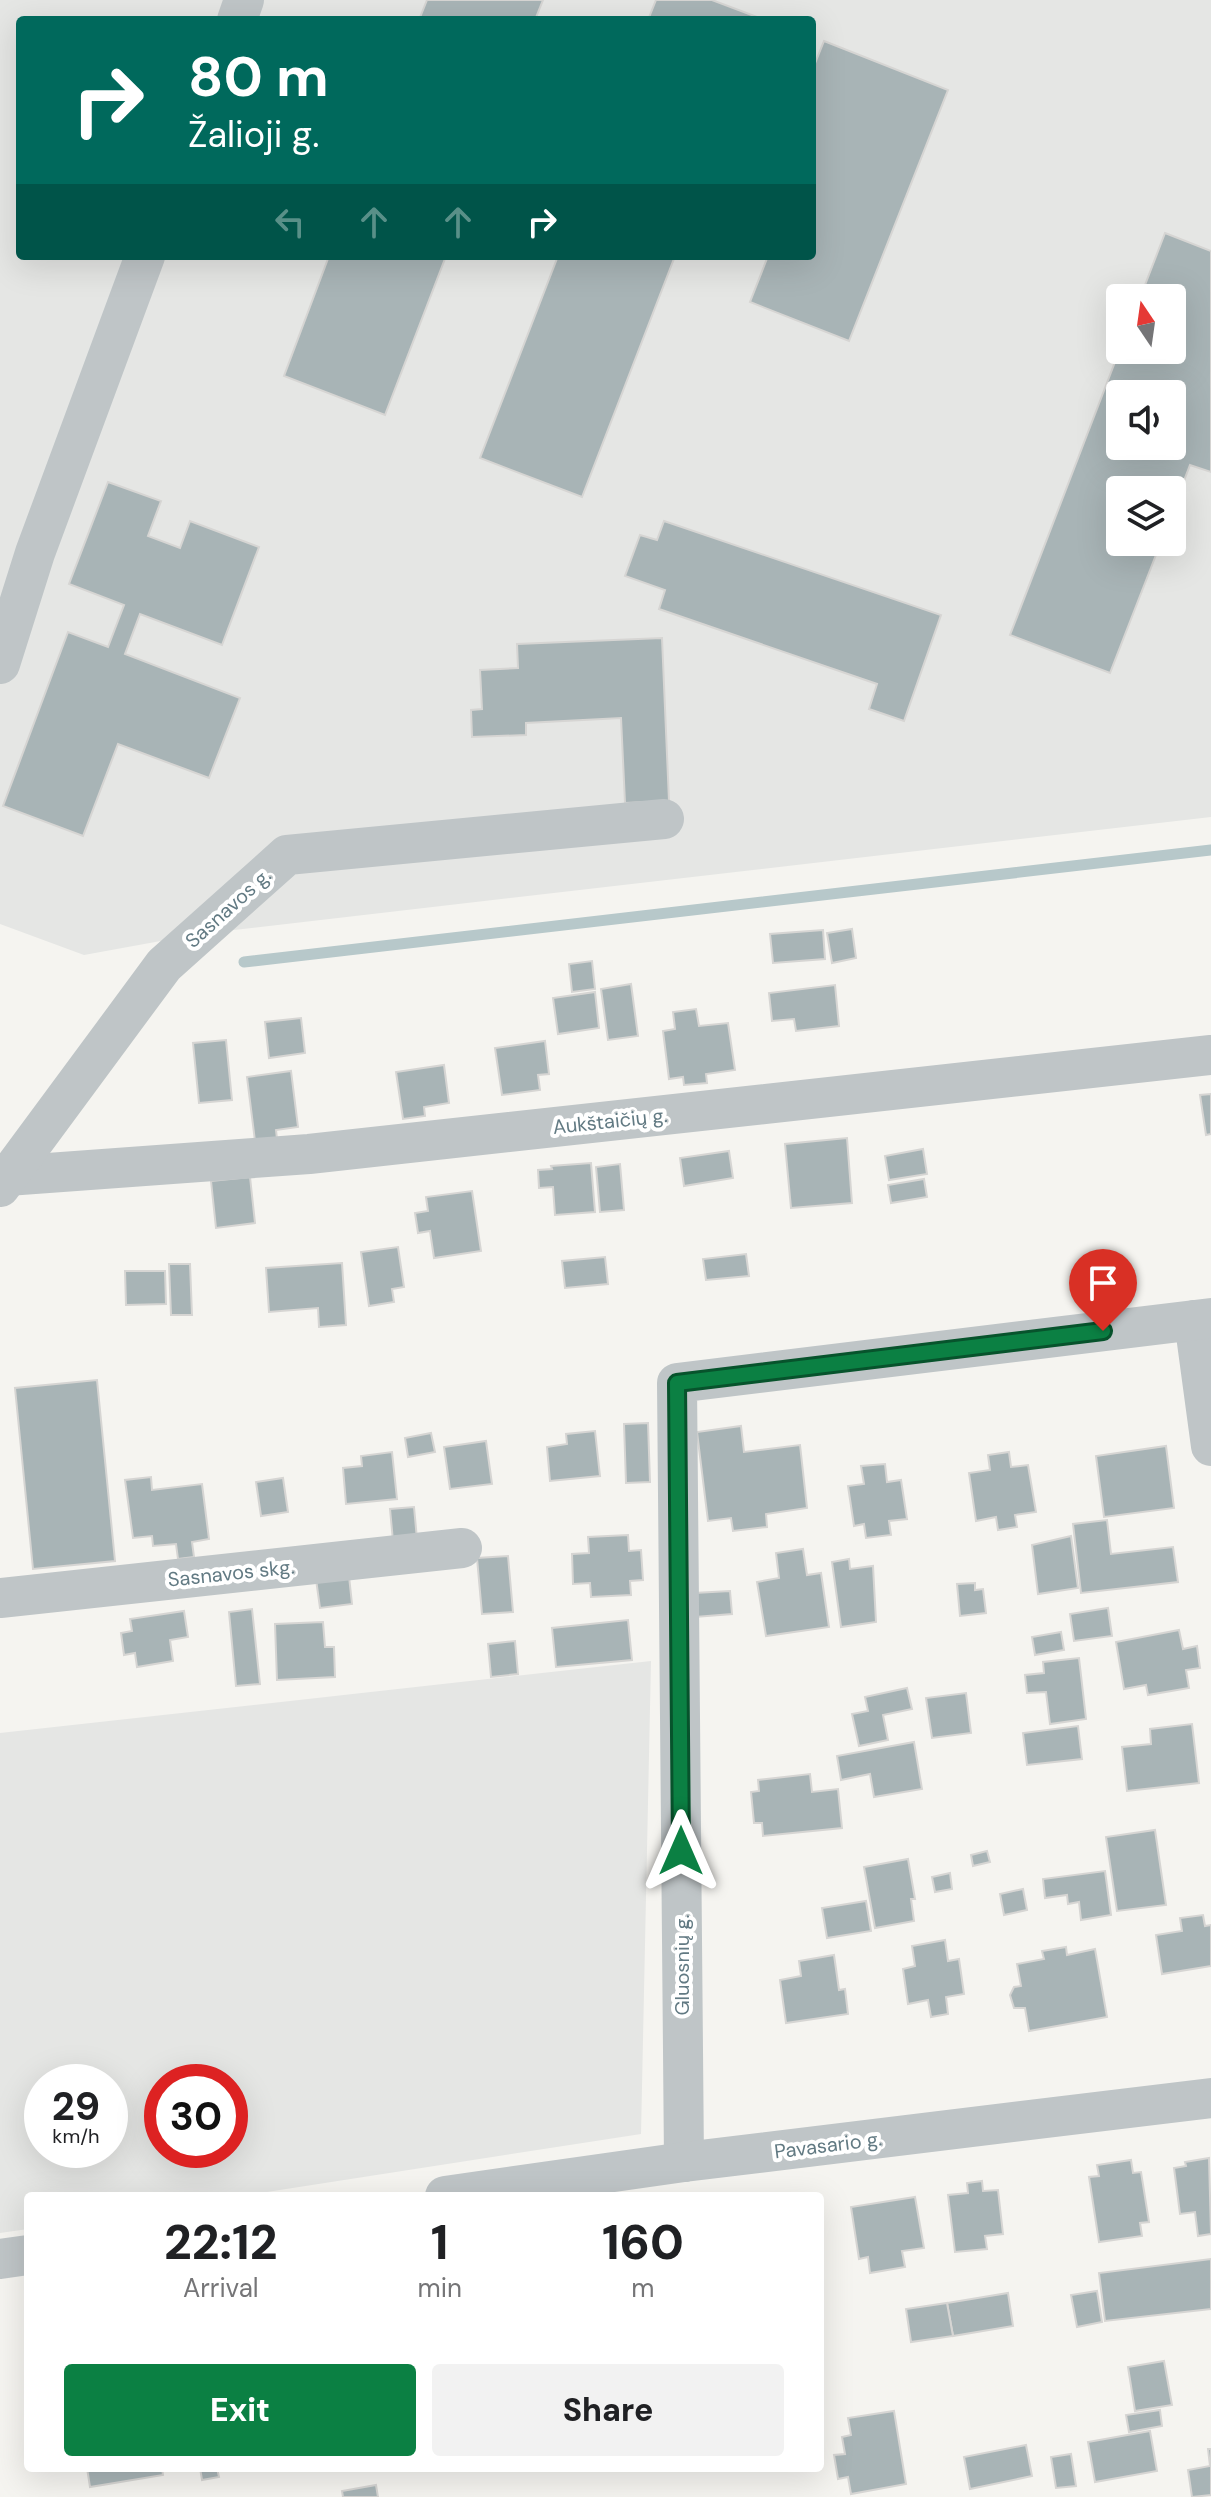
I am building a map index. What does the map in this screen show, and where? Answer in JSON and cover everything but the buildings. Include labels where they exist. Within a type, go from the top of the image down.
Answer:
[{"type":"street","points":[[0,664],[35,553],[144,260]]},
{"type":"street","name":"Sasnavos g.","points":[[4,1181],[164,965],[287,855],[664,819]]},
{"type":"street","name":"Aukštaičių g.","points":[[4,1181],[309,1154],[1211,1055]]},
{"type":"street","points":[[1203,1319],[1211,1446]]},
{"type":"street","name":"Gluosnių g.","points":[[684,2162],[677,1383],[1203,1319]]},
{"type":"street","name":"Sasnavos skg.","points":[[0,1598],[462,1548]]},
{"type":"street","name":"Pavasario g.","points":[[473,2192],[684,2162],[1211,2098]]},
{"type":"street","points":[[0,2259],[24,2256]]},
{"type":"shaded area","points":[[0,0],[1211,0],[1211,817],[199,934],[84,955],[0,924]]},
{"type":"shaded area","points":[[651,1661],[641,2134],[267,2192],[24,2192],[24,2230],[0,2233],[0,1733]]},
{"type":"waterway","points":[[244,962],[1211,850]]},
{"type":"route","points":[[681,1851],[677,1383],[1103,1331]]}]
